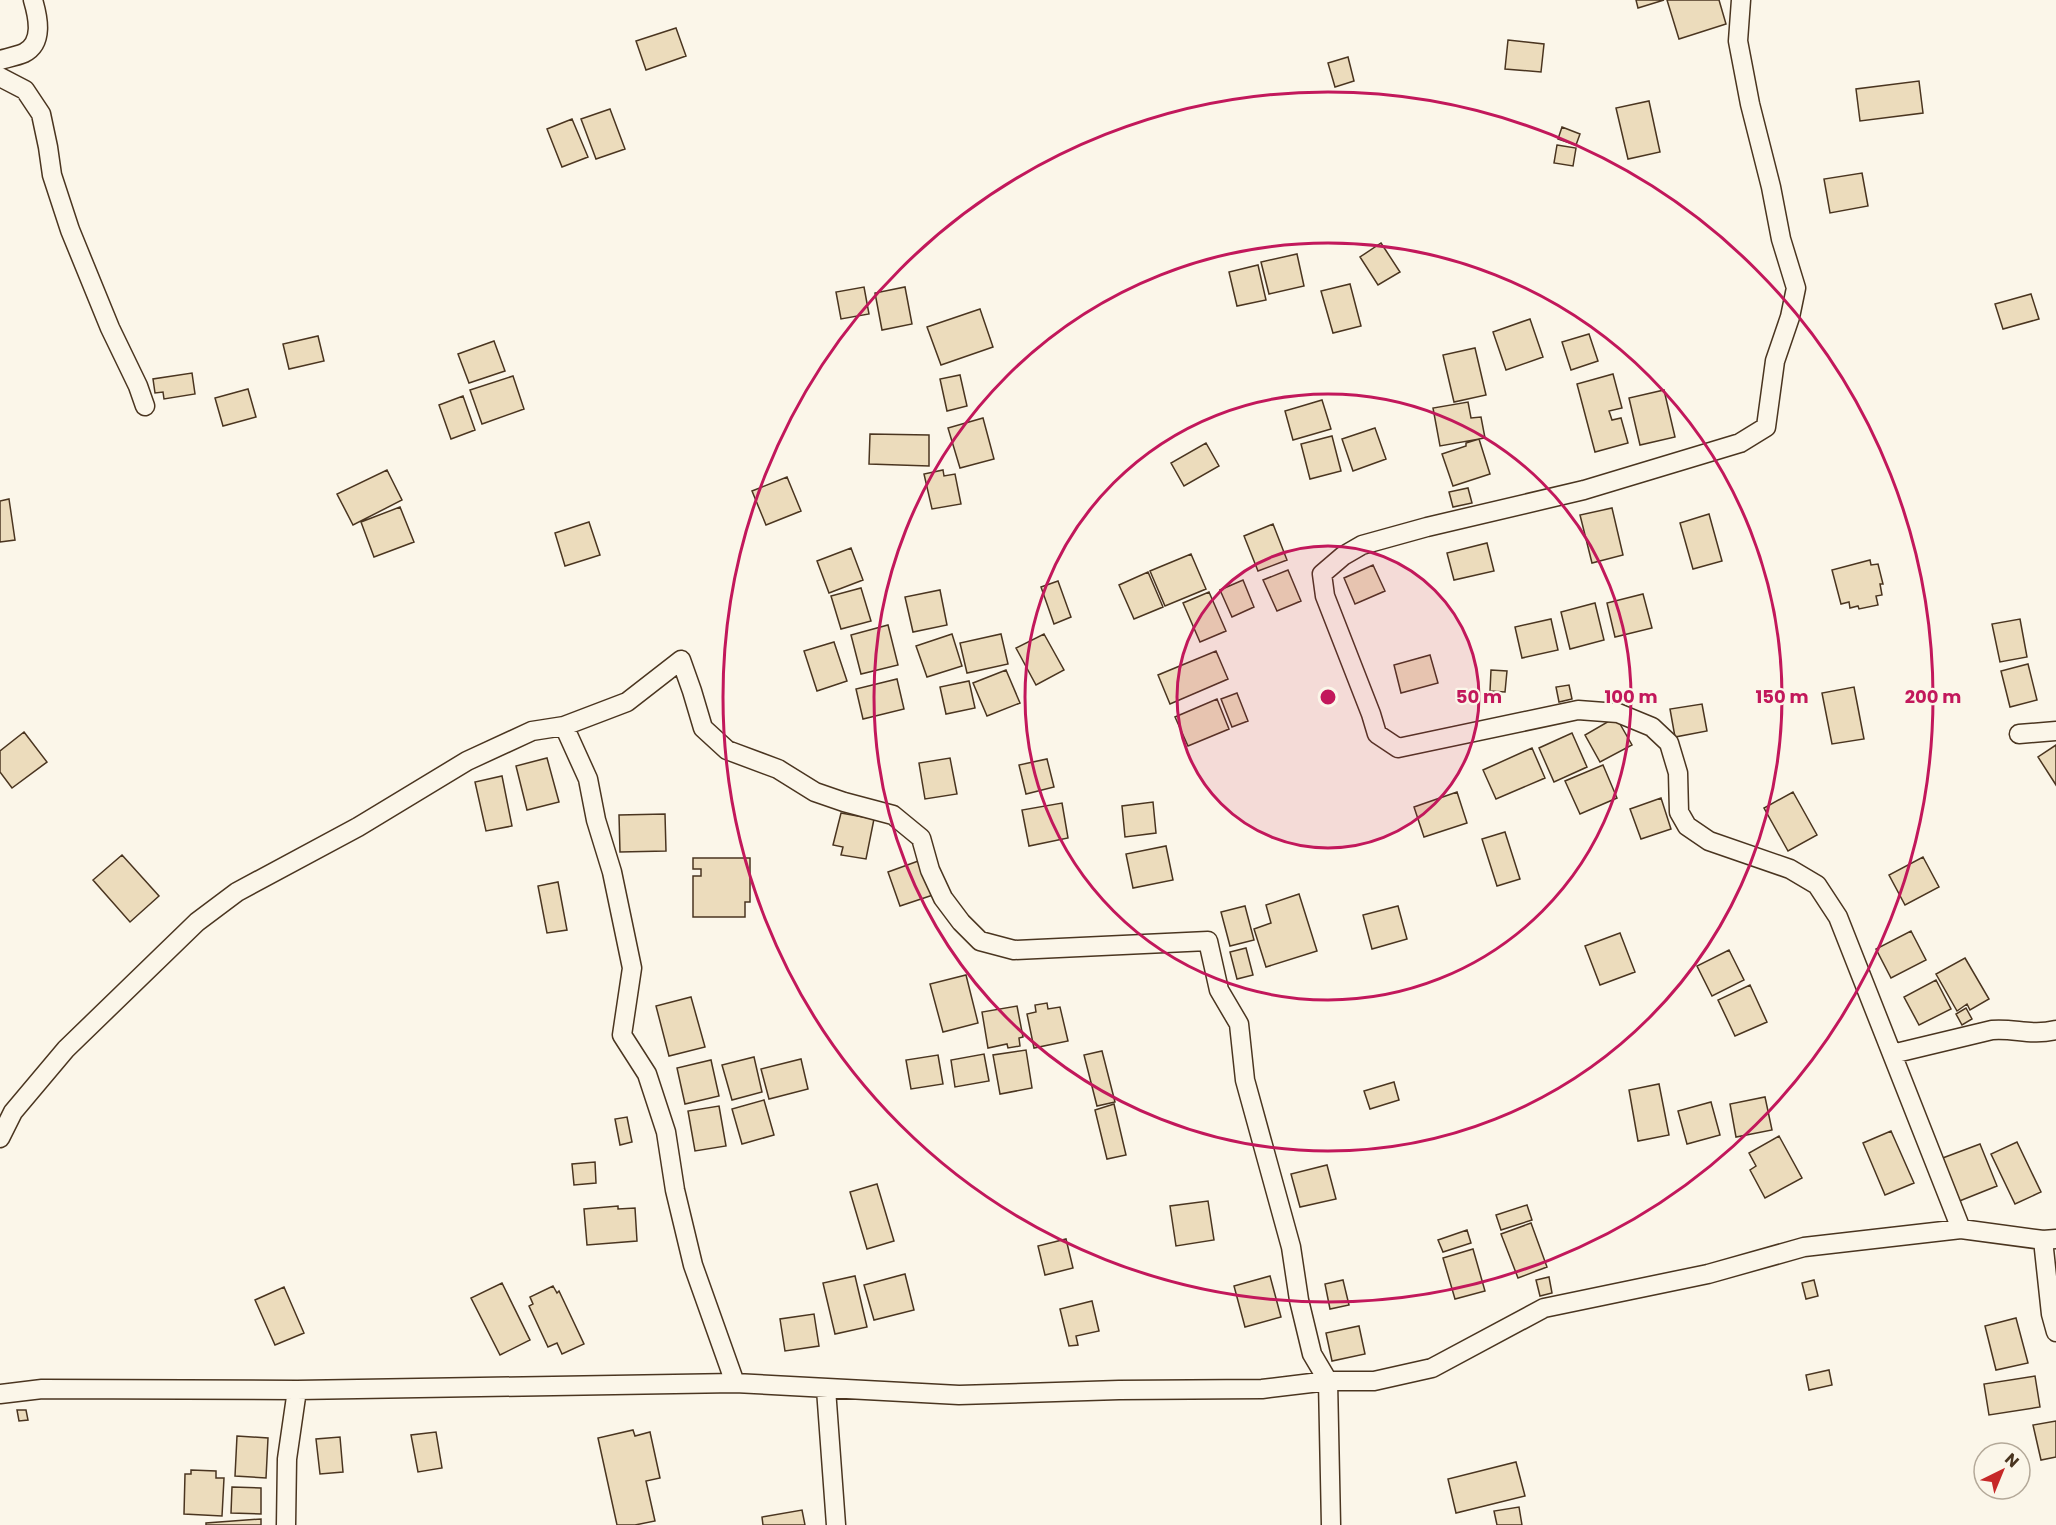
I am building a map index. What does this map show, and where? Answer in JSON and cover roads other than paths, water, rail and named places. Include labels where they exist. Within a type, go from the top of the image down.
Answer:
[{"type":"street","points":[[0,60],[24,53],[33,45],[39,22],[33,0]]},
{"type":"street","points":[[1741,0],[1738,41],[1750,104],[1771,187],[1781,239],[1796,288],[1790,317],[1775,361],[1766,427],[1740,442],[1584,490],[1427,527],[1362,545],[1343,556],[1322,574],[1325,596],[1377,734],[1398,748],[1578,710],[1618,714],[1652,727],[1669,743],[1678,773],[1679,812],[1687,826],[1709,841],[1790,869],[1817,885],[1838,917],[1961,1229]]},
{"type":"street","points":[[0,77],[25,90],[41,114],[52,175],[70,230],[145,406]]},
{"type":"street","points":[[0,1138],[13,1112],[66,1049],[197,922],[237,892],[358,827],[467,760],[532,731],[564,726],[627,702],[681,660],[703,728],[727,750],[778,769],[815,792],[892,815],[921,838],[930,870],[943,898],[961,922],[980,941],[1014,950],[1208,941],[1219,990],[1239,1024],[1245,1080],[1291,1247],[1299,1300],[1312,1354],[1328,1381],[1331,1525]]},
{"type":"street","points":[[564,726],[588,779],[596,820],[612,872],[632,968],[622,1035],[647,1074],[666,1131],[675,1190],[693,1266],[735,1383]]},
{"type":"street","points":[[2019,734],[2056,731]]},
{"type":"street","points":[[1892,1054],[1992,1030],[2004,1029],[2023,1033],[2045,1033],[2056,1030]]},
{"type":"street","points":[[0,1394],[42,1389],[297,1390],[735,1383],[959,1395],[1119,1390],[1262,1389],[1328,1381],[1374,1381],[1432,1368],[1545,1308],[1708,1274],[1804,1247],[1961,1229],[2050,1240],[2050,1314],[2056,1332]]},
{"type":"street","points":[[826,1389],[836,1525]]},
{"type":"street","points":[[286,1525],[287,1459],[297,1390]]}]
